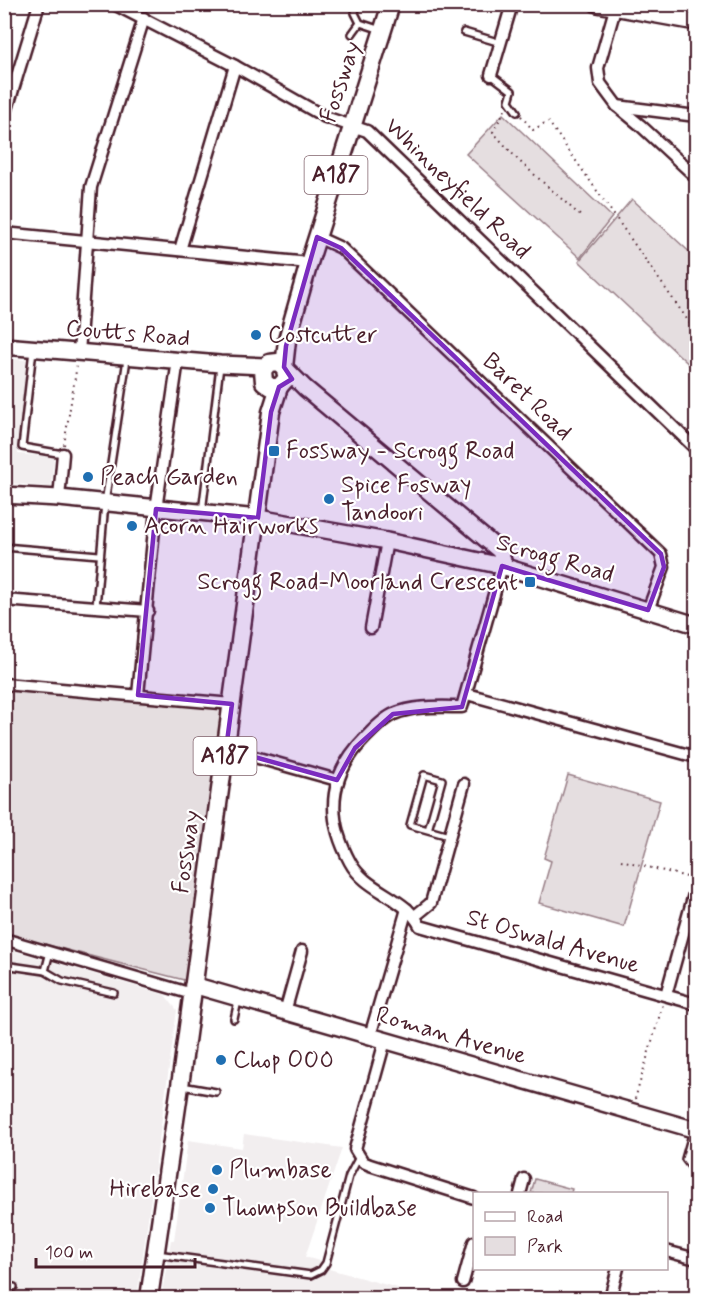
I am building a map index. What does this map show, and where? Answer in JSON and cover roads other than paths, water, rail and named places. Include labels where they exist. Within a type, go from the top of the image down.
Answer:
[{"type":"main road","name":"Fossway","points":[[149,1299],[258,518],[274,375],[286,346],[351,126],[392,4]]},
{"type":"street","points":[[4,119],[39,4]]},
{"type":"street","name":"Whinneyfield Road","points":[[114,4],[235,66],[325,117],[367,131],[696,448]]},
{"type":"street","points":[[491,75],[512,4]]},
{"type":"street","points":[[597,4],[696,22]]},
{"type":"street","points":[[615,9],[598,68],[600,83],[617,106],[696,177]]},
{"type":"street","points":[[79,353],[91,188],[144,18]]},
{"type":"street","points":[[180,250],[235,66]]},
{"type":"street","points":[[617,106],[696,116]]},
{"type":"street","points":[[4,233],[309,263]]},
{"type":"street","name":"Baret Road","points":[[317,237],[341,248],[661,554],[664,567],[648,610]]},
{"type":"street","name":"Coutts Road","points":[[4,346],[248,365],[274,375]]},
{"type":"street","points":[[138,695],[148,610],[156,508],[177,360]]},
{"type":"street","points":[[226,749],[337,780],[355,748],[393,714],[434,706],[462,707],[504,566],[500,551],[305,388],[274,375]]},
{"type":"street","points":[[59,498],[63,454]]},
{"type":"street","name":"Scrogg Road","points":[[4,495],[59,498],[258,518],[387,541],[504,566],[696,625]]},
{"type":"street","points":[[371,628],[387,541]]},
{"type":"street","points":[[4,600],[148,610]]},
{"type":"street","points":[[4,684],[232,704]]},
{"type":"street","points":[[467,694],[696,757]]},
{"type":"street","name":"St Oswald Avenue","points":[[337,780],[334,806],[337,828],[351,864],[364,879],[411,913],[420,926],[696,1004]]},
{"type":"street","points":[[370,1036],[411,913],[430,903],[464,784]]},
{"type":"street","points":[[666,995],[696,887]]},
{"type":"street","points":[[4,939],[193,990]]},
{"type":"street","points":[[285,1012],[302,951]]},
{"type":"street","name":"Roman Avenue","points":[[193,990],[285,1012],[695,1130]]},
{"type":"street","points":[[385,1041],[355,1149],[359,1157],[370,1165],[473,1198]]},
{"type":"street","points":[[521,1192],[524,1179]]},
{"type":"street","points":[[463,1282],[473,1246]]},
{"type":"street","points":[[668,1252],[696,1259]]},
{"type":"street","points":[[610,1299],[618,1270]]},
{"type":"lane","points":[[357,4],[355,13],[360,23],[383,30]]},
{"type":"lane","points":[[352,34],[360,23]]},
{"type":"lane","points":[[464,32],[501,43]]},
{"type":"lane","points":[[491,75],[512,91],[509,101],[517,112]]},
{"type":"lane","points":[[33,348],[22,447],[63,454]]},
{"type":"lane","points":[[96,607],[105,503],[128,355]]},
{"type":"lane","points":[[202,512],[220,364]]},
{"type":"lane","points":[[4,547],[99,555]]},
{"type":"lane","points":[[428,830],[442,780],[424,775],[410,825],[449,836]]},
{"type":"lane","points":[[45,971],[50,952]]},
{"type":"lane","points":[[4,965],[45,971],[62,981],[114,993]]},
{"type":"lane","points":[[234,1019],[238,999]]},
{"type":"lane","points":[[180,1086],[216,1092]]},
{"type":"lane","points":[[695,1130],[685,1159],[696,1170]]},
{"type":"lane","points":[[155,1254],[311,1275],[321,1270],[329,1254],[349,1176],[359,1157]]},
{"type":"lane","points":[[4,1286],[14,1287]]},
{"type":"place","name":"Costcutter","points":[[256,335]]},
{"type":"place","name":"Fossway - Scrogg Road","points":[[274,451]]},
{"type":"place","name":"Peach Garden","points":[[88,477]]},
{"type":"place","name":"Spice Fosway Tandoori","points":[[329,499]]},
{"type":"place","name":"Acorn Hairworks","points":[[132,526]]},
{"type":"place","name":"Scrogg Road-Moorland Crescent","points":[[530,582]]},
{"type":"place","name":"Chop OOO","points":[[221,1060]]},
{"type":"place","name":"Plumbase","points":[[217,1170]]},
{"type":"place","name":"Hirebase","points":[[213,1189]]},
{"type":"place","name":"Thompson Buildbase","points":[[210,1208]]}]
